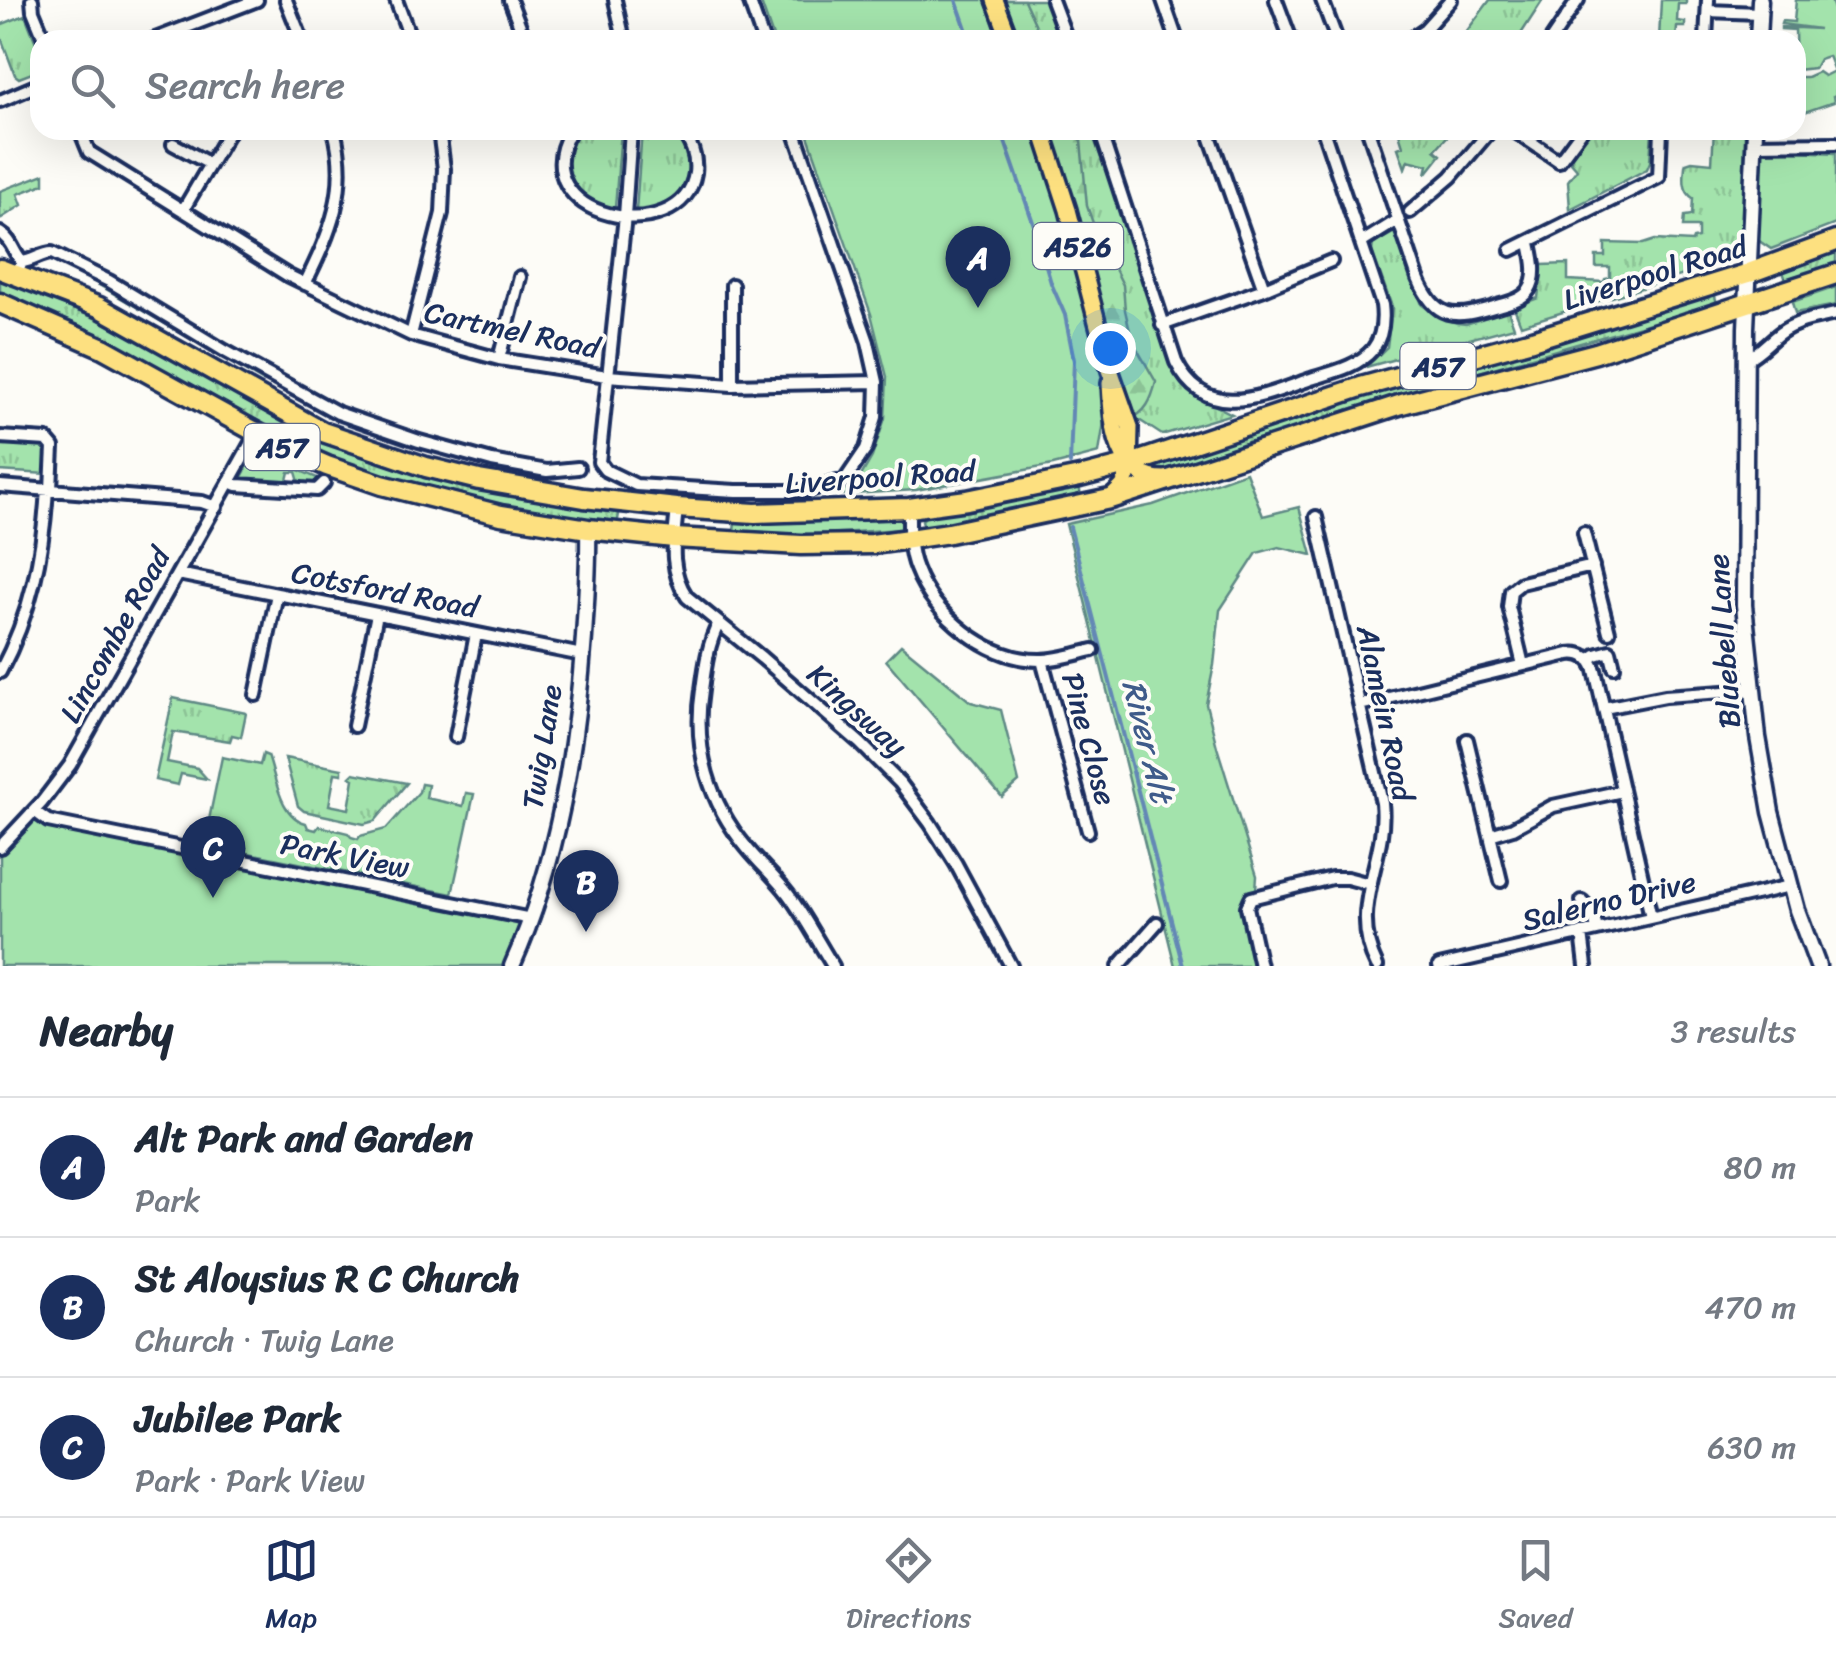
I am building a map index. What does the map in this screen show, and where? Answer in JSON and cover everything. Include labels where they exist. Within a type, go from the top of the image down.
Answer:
[{"type":"highway","name":"Liverpool Road","points":[[13,268],[98,308],[324,432],[426,468],[584,498],[755,513],[909,508],[1030,488],[1130,464],[1361,387],[1532,340],[1749,273],[1836,241]]},
{"type":"highway","name":"Liverpool Road","points":[[0,303],[102,348],[306,458],[382,485],[500,516],[588,529],[801,545],[872,544],[965,530],[1110,498],[1341,423],[1562,363],[1836,274]]},
{"type":"main road","points":[[995,0],[1006,30]]},
{"type":"main road","name":"A526","points":[[1045,140],[1108,364],[1115,434],[1130,464]]},
{"type":"main road","points":[[1110,498],[1123,486],[1130,464],[1155,479],[1177,478]]},
{"type":"street","points":[[32,0],[41,30]]},
{"type":"street","points":[[180,30],[258,0]]},
{"type":"street","points":[[286,0],[298,30]]},
{"type":"street","points":[[396,0],[406,30]]},
{"type":"street","points":[[510,0],[520,30]]},
{"type":"street","points":[[615,0],[622,30]]},
{"type":"street","points":[[749,0],[760,30]]},
{"type":"street","points":[[1052,0],[1063,30]]},
{"type":"street","points":[[1162,0],[1172,30]]},
{"type":"street","points":[[1276,0],[1287,30]]},
{"type":"street","points":[[1322,0],[1333,30]]},
{"type":"street","points":[[1424,30],[1451,0]]},
{"type":"street","points":[[1558,30],[1578,0]]},
{"type":"street","points":[[1708,6],[1760,7]]},
{"type":"street","points":[[0,100],[30,88]]},
{"type":"street","name":"Cartmel Road","points":[[84,140],[89,152],[305,284],[411,335],[499,359],[607,376],[732,385],[877,382]]},
{"type":"street","points":[[183,210],[224,140]]},
{"type":"street","points":[[305,284],[336,213],[340,172],[335,140]]},
{"type":"street","points":[[411,335],[442,213],[444,170],[440,140]]},
{"type":"street","points":[[566,140],[560,154],[562,177],[568,189],[587,206],[626,216],[662,213],[686,194],[696,163],[688,140]]},
{"type":"street","points":[[607,376],[631,140]]},
{"type":"street","points":[[797,140],[868,342],[877,382]]},
{"type":"street","points":[[1103,140],[1181,372],[1202,392],[1220,400],[1252,400],[1353,365],[1376,344],[1383,326],[1382,305],[1326,140]]},
{"type":"street","points":[[1212,140],[1264,289]]},
{"type":"street","points":[[1371,140],[1424,294],[1436,308],[1446,313],[1469,314],[1524,295],[1533,276],[1530,242]]},
{"type":"street","points":[[1410,212],[1451,177],[1483,140]]},
{"type":"street","points":[[1528,140],[1560,162],[1575,140]]},
{"type":"street","points":[[1511,250],[1659,176],[1661,140]]},
{"type":"street","name":"Bluebell Lane","points":[[1754,140],[1744,590],[1753,690],[1771,812],[1790,886],[1818,966]]},
{"type":"street","points":[[1789,140],[1836,144]]},
{"type":"street","points":[[173,144],[210,164]]},
{"type":"street","points":[[1361,243],[1398,220]]},
{"type":"street","points":[[0,232],[8,238],[14,253],[13,268],[45,253],[61,256],[322,406],[370,425],[492,460],[547,471],[578,468]]},
{"type":"street","points":[[1162,324],[1331,261]]},
{"type":"street","points":[[499,359],[520,277]]},
{"type":"street","points":[[732,284],[732,385]]},
{"type":"street","points":[[1747,360],[1786,329],[1836,314]]},
{"type":"street","name":"Liverpool Road","points":[[607,376],[599,462],[606,470],[636,485],[736,491],[806,491],[845,480],[866,449],[876,417],[877,382]]},
{"type":"street","name":"Lincombe Road","points":[[0,847],[60,779],[86,739],[256,434]]},
{"type":"street","points":[[0,437],[46,440],[54,447],[36,580],[0,672]]},
{"type":"street","points":[[292,488],[293,475]]},
{"type":"street","points":[[230,482],[236,486],[317,490],[324,483]]},
{"type":"street","points":[[0,486],[216,506]]},
{"type":"street","name":"Kingsway","points":[[677,508],[673,564],[678,585],[686,596],[860,742],[900,784],[956,864],[1011,966]]},
{"type":"street","points":[[909,508],[909,539],[915,566],[948,618],[984,645],[1020,658],[1042,660],[1093,650]]},
{"type":"street","name":"Alamein Road","points":[[1316,517],[1383,809],[1365,921],[1377,966]]},
{"type":"street","name":"Twig Lane","points":[[512,966],[549,860],[565,790],[577,712],[588,529]]},
{"type":"street","points":[[1305,532],[1319,529]]},
{"type":"street","points":[[1584,534],[1609,632]]},
{"type":"street","points":[[1523,665],[1509,599],[1511,591],[1517,585],[1592,566]]},
{"type":"street","name":"Cotsford Road","points":[[178,574],[582,655]]},
{"type":"street","points":[[256,695],[277,594]]},
{"type":"street","points":[[354,726],[377,614]]},
{"type":"street","points":[[718,623],[699,709],[705,773],[732,828],[788,895],[833,966]]},
{"type":"street","points":[[456,737],[476,634]]},
{"type":"street","points":[[1589,660],[1610,651],[1614,667]]},
{"type":"street","points":[[1360,705],[1573,653],[1589,660],[1594,666],[1652,917]]},
{"type":"street","name":"Pine Close","points":[[1042,660],[1088,830]]},
{"type":"street","points":[[1604,708],[1666,696],[1753,690]]},
{"type":"street","points":[[1467,740],[1502,881]]},
{"type":"street","points":[[1490,834],[1514,828],[1559,804],[1622,791]]},
{"type":"street","name":"Park View","points":[[34,811],[48,821],[530,920]]},
{"type":"street","points":[[1260,966],[1246,907],[1252,896],[1332,878],[1370,884]]},
{"type":"street","name":"Salerno Drive","points":[[1439,966],[1790,886]]},
{"type":"street","points":[[1582,901],[1592,912],[1597,930]]},
{"type":"street","points":[[1119,966],[1157,923]]},
{"type":"street","points":[[1582,933],[1586,966]]},
{"type":"green space","points":[[760,0],[985,0],[996,30],[770,30]]},
{"type":"green space","points":[[995,0],[1024,0],[1038,30],[1006,30]]},
{"type":"green space","points":[[1004,0],[1046,0],[1056,30],[1015,30]]},
{"type":"green space","points":[[1490,0],[1543,0],[1524,30],[1468,30]]},
{"type":"green space","points":[[1661,0],[1686,0],[1686,4],[1678,4],[1677,21],[1685,22],[1685,27],[1660,30]]},
{"type":"green space","points":[[1796,0],[1836,0],[1832,3],[1836,16],[1836,95],[1834,102],[1806,112],[1806,77],[1834,71],[1828,56],[1819,59],[1814,68],[1806,69],[1806,30],[1781,27],[1819,29],[1781,24],[1794,22]]},
{"type":"green space","points":[[25,15],[31,30],[30,74],[19,78],[15,75],[0,25]]},
{"type":"green space","points":[[620,140],[615,208],[588,201],[578,192],[567,169],[570,143]]},
{"type":"green space","points":[[641,140],[681,140],[690,157],[690,170],[680,193],[656,208],[636,211]]},
{"type":"green space","points":[[810,140],[1037,140],[1071,237],[1107,403],[1099,453],[916,490],[835,495],[857,483],[872,457],[885,418],[887,377],[871,314]]},
{"type":"green space","points":[[1045,140],[1081,140],[1087,206],[1123,285],[1132,340],[1156,382],[1144,410],[1128,419]]},
{"type":"green space","points":[[1057,140],[1095,140],[1178,373],[1200,398],[1232,414],[1162,435],[1136,418],[1087,227]]},
{"type":"green space","points":[[1401,140],[1444,140],[1435,150],[1441,155],[1426,174],[1428,165],[1408,160],[1405,168],[1398,148],[1403,146]]},
{"type":"green space","points":[[1582,140],[1651,140],[1647,169],[1570,209],[1568,181],[1577,169],[1571,156]]},
{"type":"green space","points":[[1713,140],[1745,140],[1742,253],[1736,259],[1521,325],[1514,307],[1538,298],[1542,265],[1568,264],[1568,280],[1604,282],[1610,278],[1610,267],[1596,267],[1596,256],[1605,256],[1605,243],[1692,242],[1698,238],[1698,227],[1683,227],[1684,216],[1692,215],[1693,198],[1685,188],[1685,166],[1692,161],[1712,163]]},
{"type":"green space","points":[[1754,149],[1836,153],[1836,224],[1771,249],[1752,236]]},
{"type":"green space","points":[[44,174],[44,184],[18,194],[22,205],[0,219],[0,191]]},
{"type":"green space","points":[[1395,232],[1400,236],[1422,305],[1442,318],[1466,324],[1508,310],[1514,327],[1366,367],[1387,347],[1392,307],[1373,244]]},
{"type":"green space","points":[[1836,250],[1836,266],[1787,283],[1782,269]]},
{"type":"green space","points":[[55,259],[101,281],[264,378],[262,381]]},
{"type":"green space","points":[[0,279],[95,318],[307,434],[349,449],[620,509],[617,525],[540,514],[423,489],[300,448],[135,355],[0,294]]},
{"type":"green space","points":[[1836,287],[1836,305],[1795,313],[1792,302]]},
{"type":"green space","points":[[1714,292],[1717,304],[1353,408],[1174,470],[1160,472],[1156,465],[1347,400]]},
{"type":"green space","points":[[0,440],[43,444],[48,450],[46,474],[0,471]]},
{"type":"green space","points":[[259,453],[322,480],[315,486],[300,485],[296,472],[289,472],[282,484],[245,483],[242,477]]},
{"type":"green space","points":[[1246,472],[1263,516],[1299,507],[1312,555],[1279,547],[1257,553],[1220,610],[1206,704],[1257,876],[1256,890],[1243,897],[1241,909],[1254,966],[1175,966],[1066,524],[1153,505]]},
{"type":"green space","points":[[1088,481],[1079,486],[1081,496],[924,527],[922,520],[928,514],[994,505]]},
{"type":"green space","points":[[735,518],[901,519],[905,526],[805,535],[734,535]]},
{"type":"green space","points":[[901,645],[971,702],[1001,710],[1019,782],[1002,797],[886,660]]},
{"type":"green space","points":[[173,698],[246,713],[241,737],[232,735],[230,741],[173,732],[167,762],[197,768],[207,779],[181,774],[178,785],[155,780]]},
{"type":"green space","points":[[263,754],[268,756],[280,796],[290,813],[308,828],[316,830],[319,826],[358,839],[386,829],[419,792],[421,784],[428,785],[426,798],[463,806],[466,793],[474,794],[452,894],[204,844],[222,757],[260,765]]},
{"type":"green space","points":[[285,758],[342,769],[342,774],[335,773],[329,805],[349,809],[354,779],[350,777],[354,773],[407,783],[375,821],[364,824],[304,811],[298,806]]},
{"type":"green space","points":[[34,811],[42,819],[531,919],[511,966],[0,966],[0,847]]},
{"type":"waterway","name":"River Alt","points":[[956,0],[966,30]]},
{"type":"waterway","name":"River Alt","points":[[1004,140],[1065,315],[1074,360],[1070,464]]},
{"type":"waterway","name":"River Alt","points":[[1070,527],[1183,966]]},
{"type":"place","name":"Alt Park and Garden","points":[[978,308]]},
{"type":"place","name":"Jubilee Park","points":[[213,898]]},
{"type":"place","name":"St Aloysius R C Church","points":[[586,932]]}]
